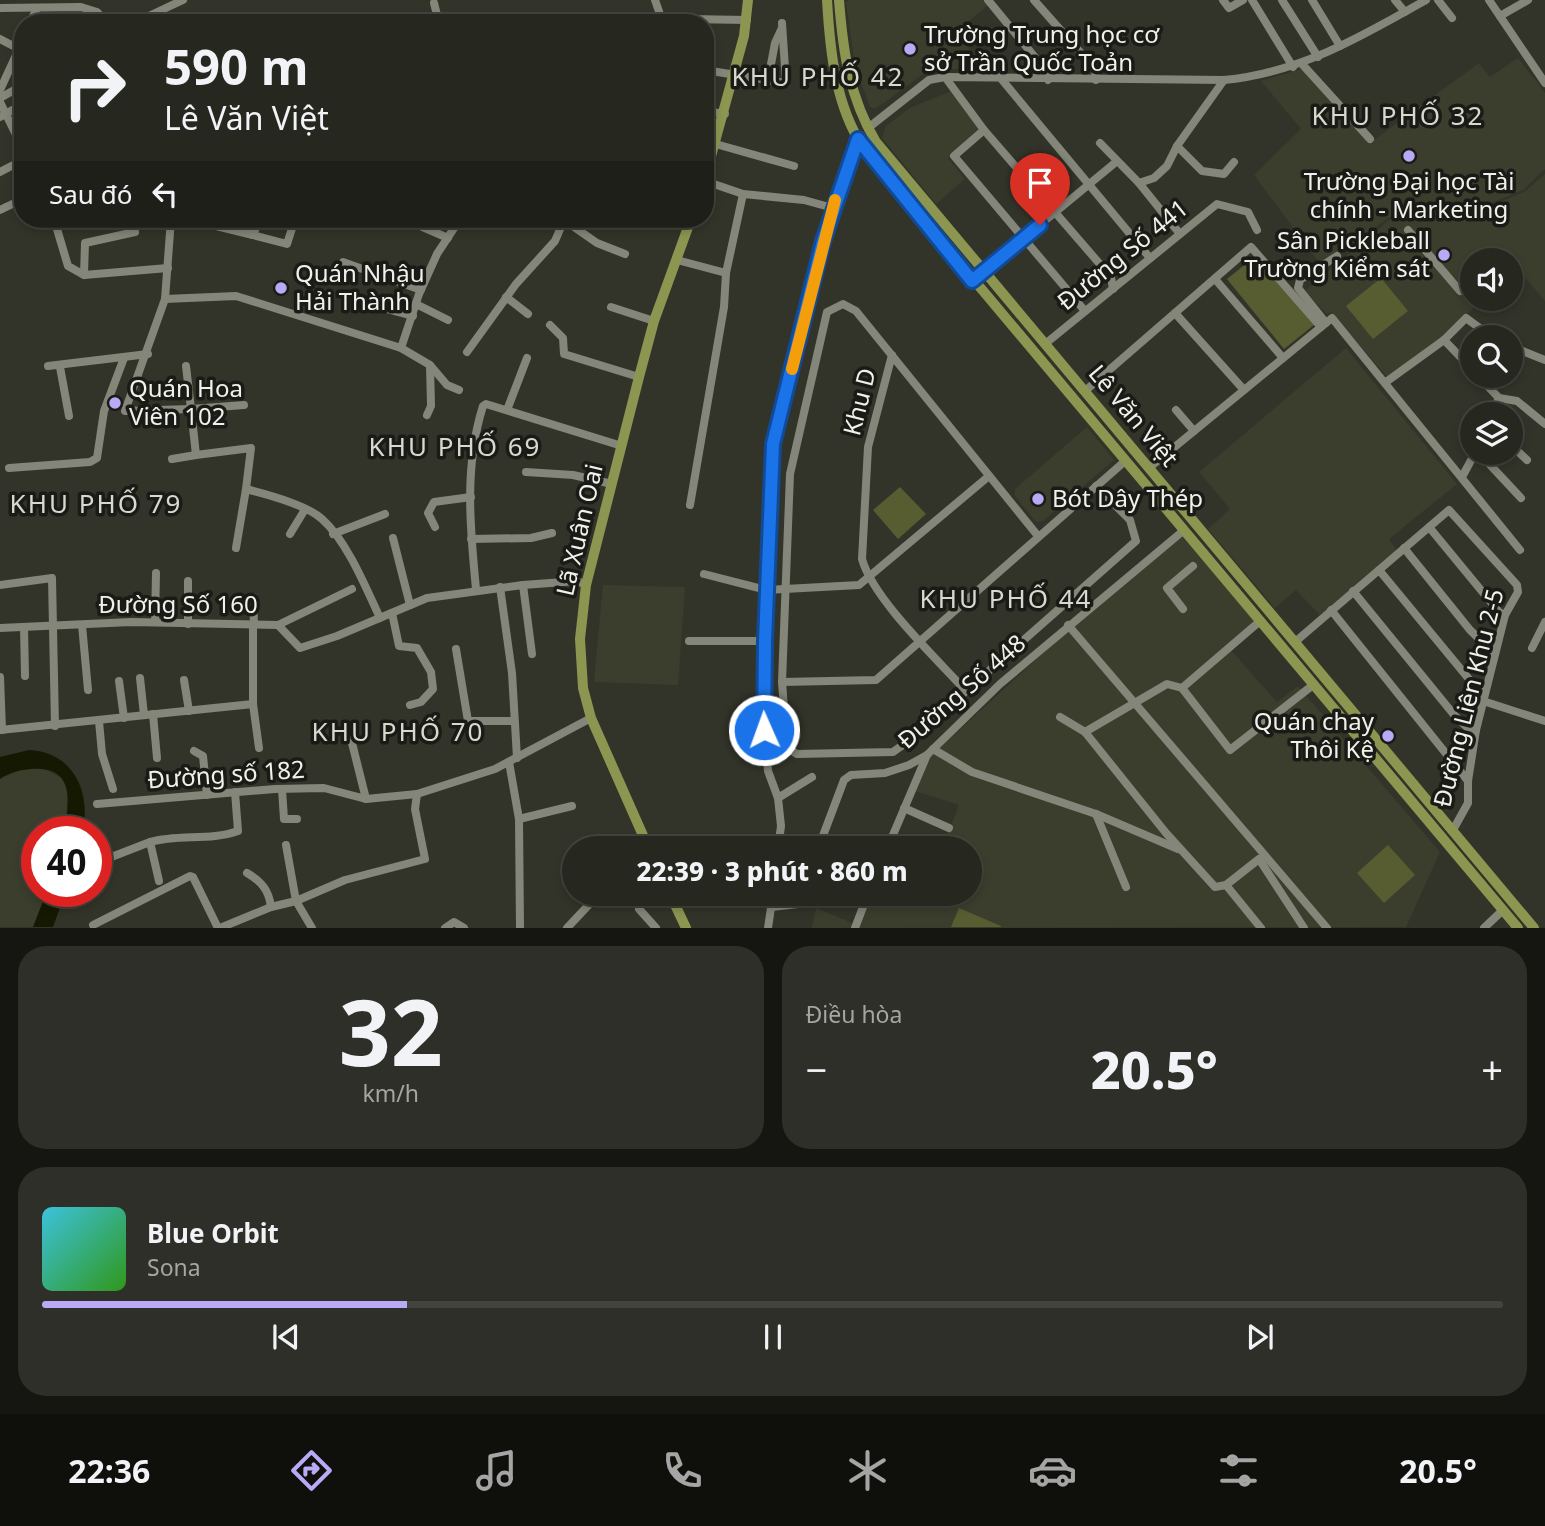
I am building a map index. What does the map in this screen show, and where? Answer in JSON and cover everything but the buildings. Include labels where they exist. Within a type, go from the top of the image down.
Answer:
[{"type":"main road","points":[[714,151],[747,20],[748,0]]},
{"type":"main road","name":"Lê Văn Việt","points":[[827,0],[832,64],[858,139],[972,281],[1518,928]]},
{"type":"main road","name":"Lê Văn Việt","points":[[839,0],[847,71],[868,128],[984,271],[1534,928]]},
{"type":"main road","points":[[858,139],[868,128]]},
{"type":"main road","name":"Lã Xuân Oai","points":[[643,836],[591,718],[581,673],[580,639],[586,585],[639,377],[654,321],[688,228]]},
{"type":"main road","points":[[972,281],[984,271]]},
{"type":"main road","points":[[1138,477],[1149,468]]},
{"type":"main road","points":[[1168,514],[1180,504]]},
{"type":"main road","points":[[1183,531],[1194,522]]},
{"type":"main road","points":[[1284,651],[1294,642]]},
{"type":"main road","points":[[1503,910],[1513,902]]},
{"type":"main road","points":[[676,906],[686,928]]},
{"type":"street","points":[[153,14],[183,0]]},
{"type":"street","points":[[988,0],[1038,61],[1048,80]]},
{"type":"street","points":[[1034,0],[1095,69],[1096,80]]},
{"type":"street","points":[[1223,0],[1229,8],[1243,0]]},
{"type":"street","points":[[1252,0],[1298,65],[1370,139]]},
{"type":"street","points":[[1312,0],[1340,46]]},
{"type":"street","points":[[1395,0],[1405,12]]},
{"type":"street","points":[[868,128],[929,80],[945,76],[998,75],[1048,80],[1224,80],[1264,76],[1318,57],[1426,0]]},
{"type":"street","points":[[1438,0],[1452,18]]},
{"type":"street","points":[[1489,0],[1545,83]]},
{"type":"street","points":[[1500,16],[1528,0]]},
{"type":"street","points":[[1286,2],[1318,57]]},
{"type":"street","points":[[434,3],[437,14]]},
{"type":"street","points":[[0,8],[36,10],[81,7],[99,14]]},
{"type":"street","points":[[34,14],[36,10]]},
{"type":"street","points":[[714,19],[747,20]]},
{"type":"street","points":[[714,71],[734,75],[786,83],[782,25],[775,43],[768,80]]},
{"type":"street","points":[[0,90],[14,60]]},
{"type":"street","points":[[998,75],[1150,258]]},
{"type":"street","points":[[945,76],[985,130],[1111,277],[1113,289]]},
{"type":"street","points":[[1139,183],[1154,177],[1167,166],[1177,146],[1224,80]]},
{"type":"street","points":[[0,100],[3,115]]},
{"type":"street","points":[[714,112],[725,114]]},
{"type":"street","points":[[985,130],[954,156],[1085,311]]},
{"type":"street","points":[[780,836],[778,798],[768,771],[763,710],[773,444],[833,208],[858,139]]},
{"type":"street","points":[[714,142],[794,166]]},
{"type":"street","points":[[1100,143],[1139,183],[1180,233]]},
{"type":"street","points":[[1177,146],[1202,171],[1224,174],[1234,162]]},
{"type":"street","points":[[984,271],[1116,162]]},
{"type":"street","points":[[714,183],[743,194],[804,200],[833,208]]},
{"type":"street","points":[[690,505],[724,307],[726,273],[743,194]]},
{"type":"street","name":"Đường Số 441","points":[[1045,344],[1217,204],[1248,212],[1257,230]]},
{"type":"street","points":[[57,228],[68,266],[84,275],[168,268]]},
{"type":"street","points":[[171,228],[165,299],[148,354],[125,411],[244,405]]},
{"type":"street","points":[[228,228],[287,244],[292,228]]},
{"type":"street","points":[[253,235],[256,228]]},
{"type":"street","points":[[425,228],[449,238]]},
{"type":"street","points":[[401,348],[437,254],[455,228]]},
{"type":"street","points":[[467,352],[506,297],[555,241],[559,228]]},
{"type":"street","points":[[575,228],[597,243],[625,254]]},
{"type":"street","points":[[1408,230],[1460,291]]},
{"type":"street","points":[[84,275],[85,243],[135,232]]},
{"type":"street","points":[[1085,391],[1251,247],[1386,382],[1520,550]]},
{"type":"street","points":[[1326,323],[1298,288],[1300,280],[1337,256]]},
{"type":"street","points":[[677,260],[726,273]]},
{"type":"street","points":[[343,262],[421,290]]},
{"type":"street","points":[[1214,279],[1283,358]]},
{"type":"street","points":[[165,299],[236,296],[401,348],[430,365],[447,385],[459,390]]},
{"type":"street","points":[[506,297],[528,314]]},
{"type":"street","points":[[364,303],[413,316]]},
{"type":"street","points":[[416,304],[447,320]]},
{"type":"street","name":"Khu D","points":[[787,589],[791,467],[827,312],[843,304],[856,311],[892,355],[866,461],[862,559],[868,577]]},
{"type":"street","points":[[611,307],[654,321]]},
{"type":"street","points":[[1175,313],[1244,390]]},
{"type":"street","points":[[1386,382],[1444,340],[1466,318],[1475,325]]},
{"type":"street","points":[[1149,468],[1326,323]]},
{"type":"street","points":[[550,325],[563,338],[564,354],[639,377]]},
{"type":"street","points":[[1444,340],[1460,357]]},
{"type":"street","points":[[1523,351],[1545,360]]},
{"type":"street","points":[[48,366],[60,367],[148,354]]},
{"type":"street","points":[[892,355],[1038,536]]},
{"type":"street","points":[[9,468],[90,462],[97,458],[104,411],[124,358]]},
{"type":"street","points":[[507,410],[527,358]]},
{"type":"street","points":[[427,415],[431,406],[430,365]]},
{"type":"street","points":[[186,366],[196,455]]},
{"type":"street","points":[[60,367],[69,416]]},
{"type":"street","points":[[1489,388],[1499,398],[1517,401],[1545,424]]},
{"type":"street","points":[[1497,402],[1499,398]]},
{"type":"street","points":[[476,589],[471,539],[472,440],[483,406],[486,404],[507,410],[622,446]]},
{"type":"street","points":[[1177,410],[1194,431]]},
{"type":"street","points":[[172,459],[251,448],[236,548]]},
{"type":"street","points":[[1523,456],[1527,460]]},
{"type":"street","points":[[782,682],[876,680],[1124,462]]},
{"type":"street","points":[[1462,477],[1470,465]]},
{"type":"street","points":[[1489,465],[1521,498]]},
{"type":"street","points":[[526,472],[573,475],[612,484]]},
{"type":"street","points":[[704,575],[766,590],[851,587],[868,577],[989,476]]},
{"type":"street","points":[[787,589],[782,682],[785,743],[797,754],[893,752],[1136,541],[1130,520],[1096,486]]},
{"type":"street","points":[[246,489],[287,500],[321,518],[356,568],[380,618]]},
{"type":"street","points":[[435,527],[428,513],[433,502],[471,497]]},
{"type":"street","name":"Đường Liên Khu 2-5","points":[[1429,527],[1449,510],[1519,589],[1505,615],[1476,730],[1468,781],[1468,803],[1452,830]]},
{"type":"street","points":[[290,534],[304,511]]},
{"type":"street","points":[[333,534],[385,514]]},
{"type":"street","points":[[1294,642],[1429,527],[1499,612],[1505,615]]},
{"type":"street","name":"Đường Số 448","points":[[823,836],[844,780],[851,775],[885,773],[909,765],[930,752],[1068,625],[1183,531]]},
{"type":"street","points":[[471,539],[531,538],[552,533]]},
{"type":"street","points":[[393,538],[410,605]]},
{"type":"street","points":[[1404,548],[1470,630],[1495,654]]},
{"type":"street","points":[[1184,609],[1164,586],[1193,566]]},
{"type":"street","points":[[1379,570],[1484,697],[1545,722]]},
{"type":"street","points":[[155,622],[156,573]]},
{"type":"street","points":[[868,577],[966,691]]},
{"type":"street","points":[[0,585],[52,578],[55,726]]},
{"type":"street","points":[[188,581],[188,624]]},
{"type":"street","name":"Đường Số 160","points":[[0,628],[155,622],[278,625],[300,648],[426,598],[476,589],[523,585],[577,581],[586,585]]},
{"type":"street","points":[[523,585],[532,654]]},
{"type":"street","points":[[500,587],[512,673],[513,760],[519,819],[520,928]]},
{"type":"street","points":[[278,625],[352,589]]},
{"type":"street","points":[[1353,592],[1455,716],[1468,728],[1476,730]]},
{"type":"street","points":[[253,597],[253,704],[258,748]]},
{"type":"street","points":[[1331,610],[1468,781]]},
{"type":"street","points":[[392,612],[399,646],[417,648],[431,672],[433,689],[421,702],[410,705]]},
{"type":"street","points":[[1182,688],[1259,622]]},
{"type":"street","points":[[1532,648],[1545,622]]},
{"type":"street","points":[[82,625],[88,690]]},
{"type":"street","points":[[1068,625],[1327,928]]},
{"type":"street","points":[[24,627],[25,676]]},
{"type":"street","points":[[689,641],[765,641]]},
{"type":"street","points":[[456,649],[468,721],[512,721]]},
{"type":"street","points":[[0,677],[1,730],[253,704]]},
{"type":"street","points":[[140,678],[144,715]]},
{"type":"street","points":[[184,680],[189,711]]},
{"type":"street","points":[[119,681],[124,718]]},
{"type":"street","points":[[1085,732],[1167,684],[1182,688],[1230,750],[1313,685]]},
{"type":"street","points":[[153,714],[157,758]]},
{"type":"street","points":[[1060,717],[1085,732],[1181,850],[1215,887],[1226,885],[1259,859],[1304,928]]},
{"type":"street","points":[[513,760],[591,718]]},
{"type":"street","points":[[99,721],[102,754],[113,789]]},
{"type":"street","points":[[351,738],[366,799]]},
{"type":"street","points":[[194,751],[203,756],[207,795]]},
{"type":"street","points":[[893,836],[930,752],[972,772],[1097,814],[1181,850]]},
{"type":"street","name":"Đường số 182","points":[[97,804],[282,789],[324,788],[366,799],[417,794],[513,760]]},
{"type":"street","points":[[778,798],[812,777]]},
{"type":"street","points":[[282,789],[285,820],[297,819]]},
{"type":"street","points":[[112,857],[150,842],[179,836],[223,836],[238,831],[235,792]]},
{"type":"street","points":[[93,925],[190,876],[193,877],[219,928],[271,907],[296,901],[345,880],[425,859],[415,809],[417,794]]},
{"type":"street","points":[[519,819],[572,806]]},
{"type":"street","points":[[904,808],[948,828]]},
{"type":"street","points":[[1097,814],[1126,887]]},
{"type":"street","points":[[150,842],[159,881]]},
{"type":"street","points":[[286,845],[296,901],[308,926]]},
{"type":"street","points":[[247,873],[259,879],[267,892],[271,907]]},
{"type":"street","points":[[1226,885],[1261,928]]},
{"type":"street","points":[[567,928],[588,906]]},
{"type":"street","points":[[768,928],[772,907],[781,906]]},
{"type":"street","points":[[855,928],[863,906]]},
{"type":"street","points":[[639,909],[656,928]]},
{"type":"street","points":[[1484,928],[1503,910]]},
{"type":"street","points":[[445,928],[454,922],[464,928]]},
{"type":"shaded area","name":"Trường Trung học cơ sở Trần Quốc Toản","points":[[984,0],[988,5],[957,31],[983,69],[951,69],[943,66],[927,71],[874,109],[870,107],[855,66],[846,2]]},
{"type":"shaded area","name":"Trường Đại học Tài chính - Marketing","points":[[1518,58],[1545,93],[1545,169],[1523,190],[1461,215],[1390,217],[1321,265],[1254,175],[1301,129],[1261,81],[1305,68],[1371,142],[1479,63],[1490,77]]},
{"type":"shaded area","points":[[951,91],[981,131],[948,158],[965,179],[936,204],[882,138],[886,126],[910,108]]},
{"type":"shaded area","points":[[1545,174],[1545,301],[1523,275],[1523,248],[1460,248],[1460,311],[1470,311],[1443,337],[1387,377],[1331,312],[1327,314],[1305,291],[1390,219],[1464,218],[1526,191]]},
{"type":"shaded area","points":[[1346,348],[1457,484],[1389,539],[1397,551],[1320,615],[1296,590],[1275,608],[1208,529],[1230,509],[1199,472]]},
{"type":"shaded area","points":[[1087,427],[1114,460],[1043,521],[1036,522],[1015,496],[1015,489]]},
{"type":"shaded area","points":[[1185,535],[1259,622],[1229,648],[1277,702],[1298,686],[1440,852],[1406,927],[812,928],[816,908],[857,925],[863,906],[982,906],[982,836],[947,836],[959,805],[915,791],[928,759],[1065,633]]},
{"type":"shaded area","points":[[603,585],[685,587],[678,685],[594,682]]},
{"type":"shaded area","points":[[29,750],[44,752],[57,758],[76,776],[81,788],[85,816],[67,816],[66,787],[55,773],[27,769],[0,779],[0,757]]},
{"type":"shaded area","points":[[43,768],[63,779],[68,790],[66,816],[21,816],[21,907],[41,907],[33,927],[0,927],[0,779],[21,770]]},
{"type":"shaded area","points":[[41,907],[60,907],[53,927],[33,927]]},
{"type":"green space","points":[[1257,255],[1314,325],[1284,349],[1227,279]]},
{"type":"green space","points":[[1381,278],[1408,311],[1373,339],[1346,306]]},
{"type":"green space","points":[[900,487],[926,514],[898,539],[873,510]]},
{"type":"green space","points":[[1388,845],[1415,875],[1384,903],[1357,873]]},
{"type":"green space","points":[[959,908],[1001,926],[1001,927],[951,927]]},
{"type":"slow traffic","points":[[792,369],[835,200]]},
{"type":"place","name":"Trường Trung học cơ sở Trần Quốc Toản","points":[[910,49]]},
{"type":"place","name":"Trường Đại học Tài chính - Marketing","points":[[1409,156]]},
{"type":"place","name":"Sân Pickleball Trường Kiểm sát","points":[[1444,255]]},
{"type":"place","name":"Quán Nhậu Hải Thành","points":[[281,288]]},
{"type":"place","name":"Quán Hoa Viên 102","points":[[115,403]]},
{"type":"place","name":"Bót Dây Thép","points":[[1038,499]]},
{"type":"place","name":"Quán chay Thôi Kệ","points":[[1388,736]]},
{"type":"district","name":"KHU PHỐ 42","points":[[818,77]]},
{"type":"district","name":"KHU PHỐ 32","points":[[1398,116]]},
{"type":"district","name":"KHU PHỐ 69","points":[[455,447]]},
{"type":"district","name":"KHU PHỐ 79","points":[[96,504]]},
{"type":"district","name":"KHU PHỐ 44","points":[[1006,599]]},
{"type":"district","name":"KHU PHỐ 70","points":[[398,732]]},
{"type":"route","points":[[764,730],[766,590],[773,444],[823,241],[858,139],[972,281],[1040,225]]}]
